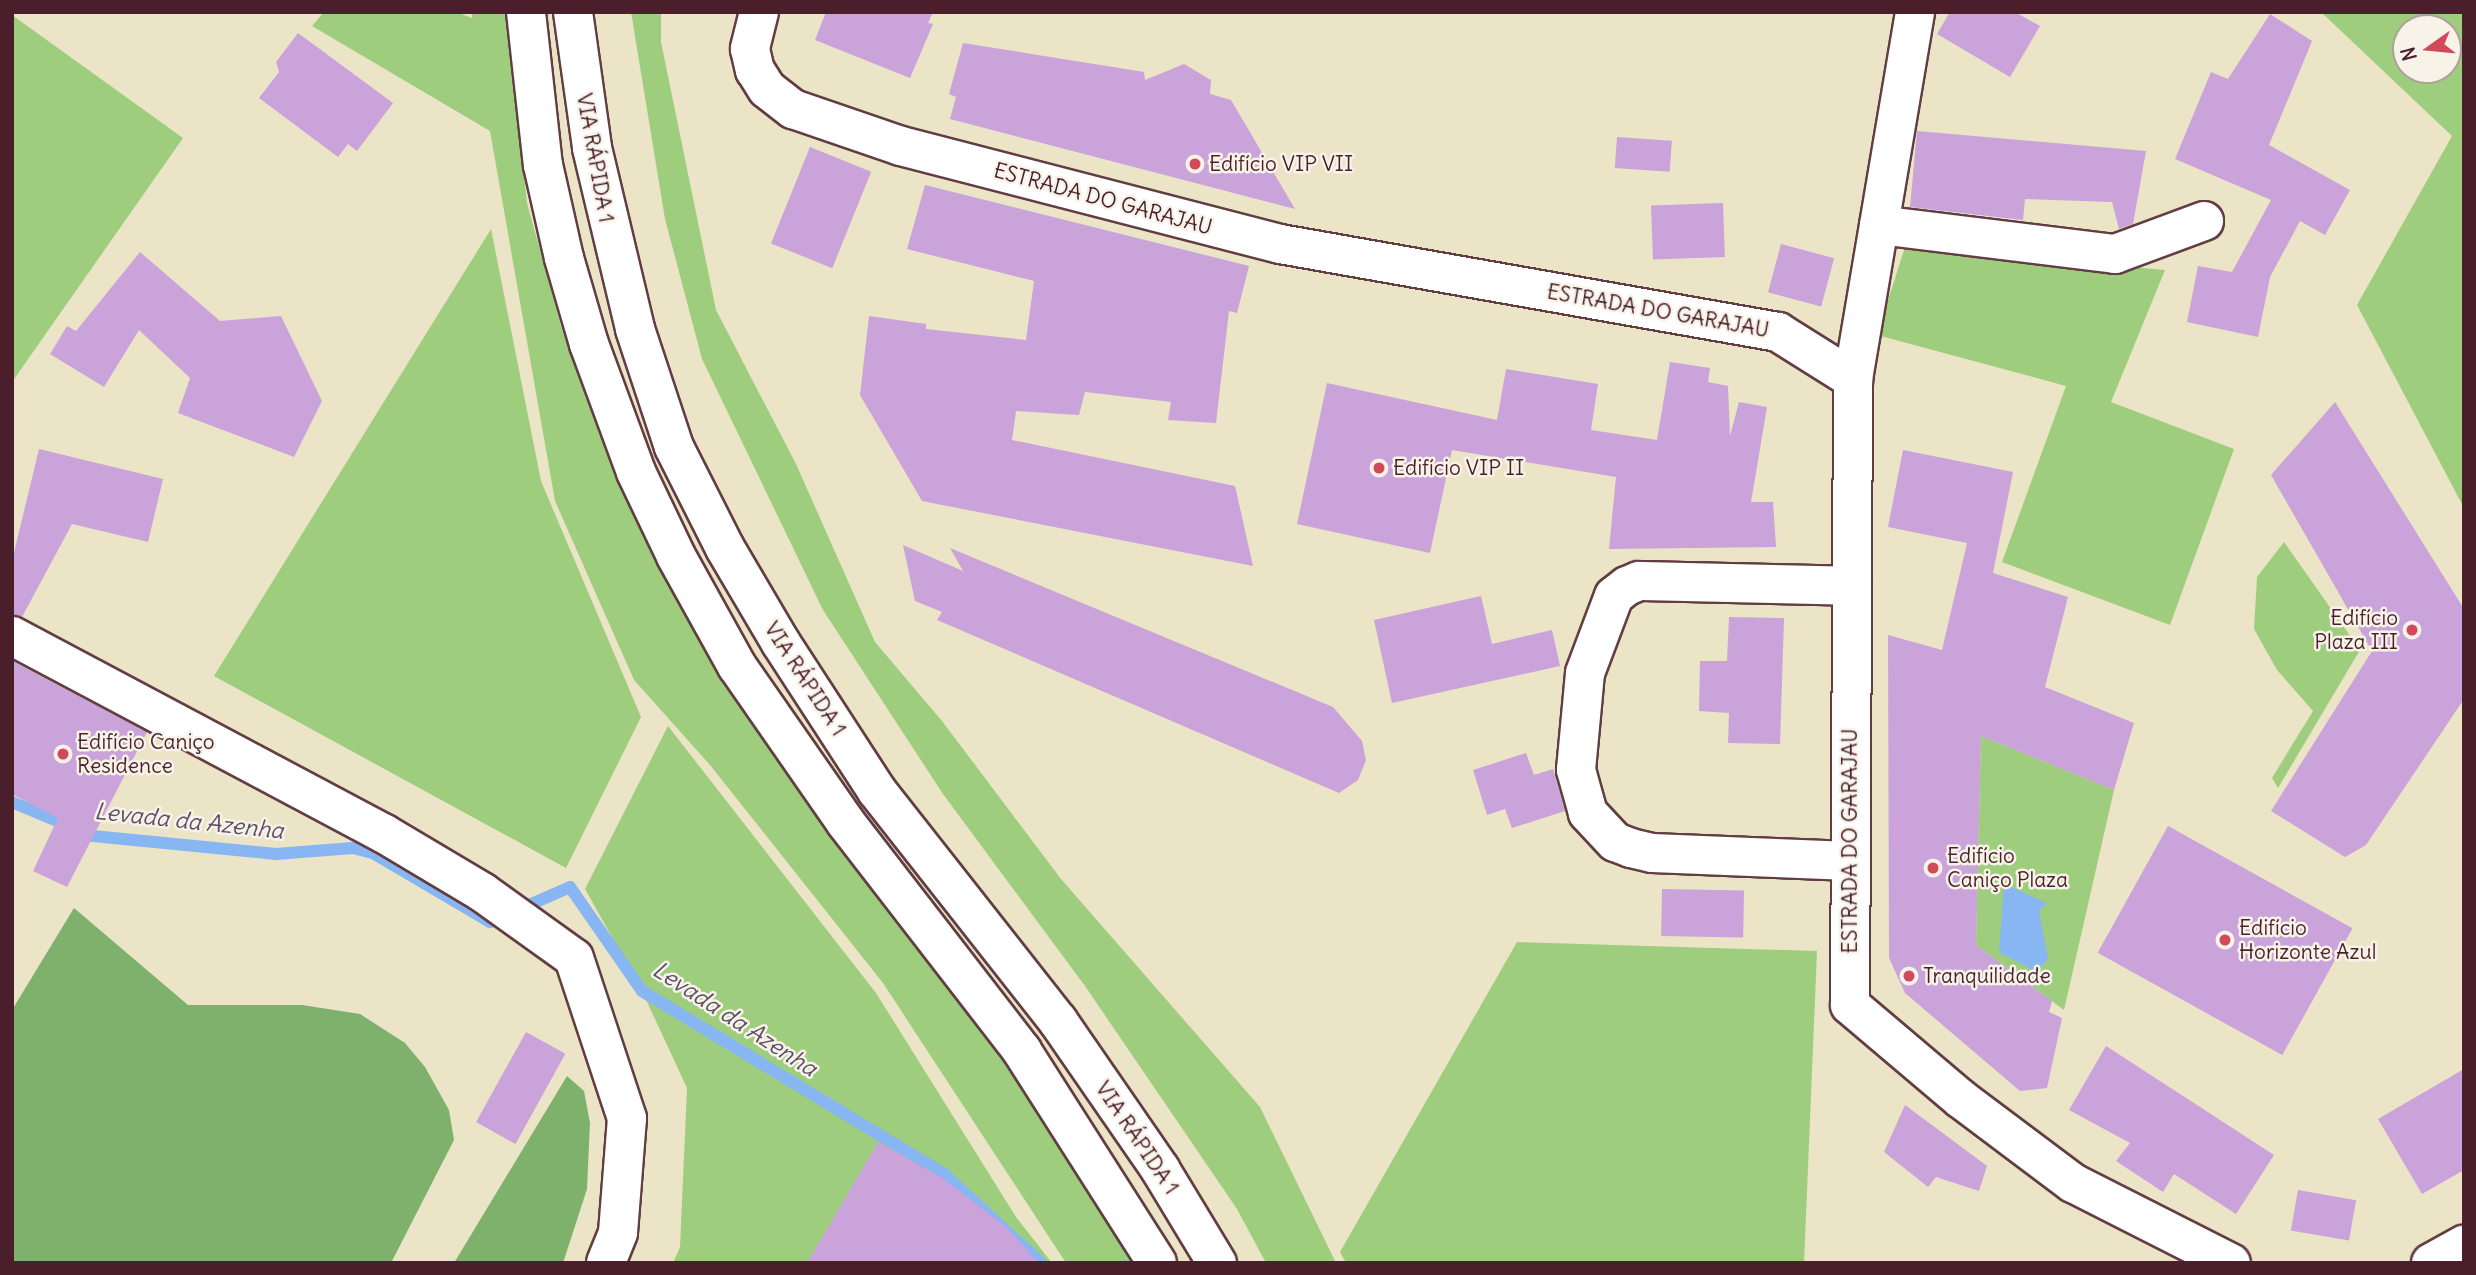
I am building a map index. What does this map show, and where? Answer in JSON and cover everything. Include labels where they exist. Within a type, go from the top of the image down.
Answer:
[{"type":"main road","points":[[526,12],[544,165],[564,258],[589,344],[636,472],[676,556],[737,666],[846,823],[1022,1051],[1157,1263]]},
{"type":"main road","name":"VIA RÁPIDA 1","points":[[573,12],[592,148],[635,329],[674,447],[725,548],[877,791],[1058,1021],[1160,1169],[1217,1263]]},
{"type":"main road","name":"ESTRADA DO GARAJAU","points":[[759,12],[750,49],[755,70],[767,89],[793,109],[901,146],[1280,244],[1778,332],[1853,379],[1850,1005],[1961,1099],[2073,1183],[2231,1263]]},
{"type":"main road","points":[[1853,379],[1915,12]]},
{"type":"main road","points":[[1879,225],[2115,254],[2204,221]]},
{"type":"main road","points":[[1850,861],[1652,853],[1631,848],[1615,842],[1588,813],[1576,770],[1585,673],[1614,596],[1627,586],[1639,581],[1852,586]]},
{"type":"main road","points":[[12,636],[383,832],[482,892],[574,958],[627,1118],[618,1233],[606,1263]]},
{"type":"main road","points":[[2431,1263],[2464,1245]]},
{"type":"green space","points":[[324,12],[456,12],[472,18],[472,12],[506,12],[527,203],[561,326],[613,466],[694,628],[1028,1087],[1131,1263],[1066,1263],[883,983],[710,765],[634,680],[555,501],[490,131],[312,26]]},
{"type":"green space","points":[[631,12],[661,12],[661,42],[716,310],[796,464],[875,642],[942,721],[1061,879],[1260,1107],[1336,1263],[1266,1263],[1237,1209],[1085,986],[943,794],[823,610],[702,359],[665,219]]},
{"type":"green space","points":[[2321,12],[2464,12],[2464,508],[2357,305],[2452,136],[2397,84],[2462,84],[2462,14],[2392,14],[2392,79]]},
{"type":"green space","points":[[12,15],[183,138],[12,382]]},
{"type":"green space","points":[[491,229],[541,481],[641,717],[566,868],[214,676]]},
{"type":"green space","points":[[1905,247],[2165,270],[2111,402],[2234,449],[2170,625],[2002,562],[2066,386],[1877,335]]},
{"type":"green space","points":[[2284,542],[2360,650],[2278,788],[2272,778],[2313,711],[2277,670],[2254,629],[2257,577]]},
{"type":"green space","points":[[668,726],[876,993],[1016,1217],[1052,1263],[673,1263],[680,1247],[687,1088],[642,991],[585,889]]},
{"type":"green space","points":[[1981,736],[2114,790],[2064,1010],[1976,945]]},
{"type":"green space","points":[[74,908],[188,1005],[302,1005],[360,1014],[405,1043],[425,1067],[449,1110],[454,1140],[391,1263],[12,1263],[12,1010]]},
{"type":"green space","points":[[1517,942],[1817,951],[1804,1263],[1346,1263],[1340,1252]]},
{"type":"green space","points":[[567,1076],[584,1091],[590,1123],[587,1189],[563,1263],[454,1263]]},
{"type":"water","points":[[2004,884],[2047,903],[2039,911],[2048,959],[2037,972],[1999,952]]},
{"type":"building","points":[[826,12],[933,12],[928,23],[933,24],[910,78],[815,40]]},
{"type":"building","points":[[1950,12],[2015,12],[2040,26],[2010,77],[1937,34]]},
{"type":"building","points":[[2270,14],[2312,41],[2269,145],[2350,190],[2325,235],[2300,221],[2270,277],[2258,337],[2187,322],[2198,266],[2232,272],[2271,200],[2175,159],[2211,72],[2228,79]]},
{"type":"building","points":[[298,33],[393,103],[357,151],[348,144],[338,157],[259,98],[279,72],[276,62]]},
{"type":"building","name":"Edifício VIP VII","points":[[963,43],[1144,72],[1145,80],[1184,64],[1211,80],[1210,94],[1231,100],[1295,209],[950,119],[956,97],[949,94]]},
{"type":"building","points":[[1917,131],[2146,151],[2133,224],[2119,229],[2112,202],[2025,199],[2023,220],[1910,207]]},
{"type":"building","points":[[1617,137],[1672,141],[1670,172],[1615,168]]},
{"type":"building","points":[[810,147],[871,172],[832,268],[771,243]]},
{"type":"building","points":[[925,185],[1249,266],[1237,313],[1229,311],[1216,423],[1168,420],[1171,402],[1085,392],[1079,415],[1016,411],[1012,440],[1235,486],[1253,566],[922,501],[860,395],[869,316],[926,324],[926,329],[1026,340],[1034,281],[907,249]]},
{"type":"building","points":[[1723,203],[1725,257],[1653,259],[1651,206]]},
{"type":"building","points":[[1781,244],[1834,258],[1821,307],[1768,292]]},
{"type":"building","points":[[140,252],[220,321],[281,316],[322,401],[294,457],[178,413],[190,378],[139,330],[104,387],[50,354],[67,326],[76,331]]},
{"type":"building","points":[[1670,362],[1710,368],[1708,382],[1728,386],[1730,436],[1739,402],[1767,407],[1751,502],[1773,502],[1776,547],[1609,549],[1616,477],[1452,450],[1430,553],[1297,524],[1327,383],[1497,420],[1506,369],[1598,384],[1591,430],[1657,440]]},
{"type":"building","name":"Edifício Plaza III","points":[[2335,402],[2464,609],[2464,699],[2366,845],[2345,857],[2271,811],[2372,651],[2271,475]]},
{"type":"building","points":[[39,449],[163,479],[148,542],[72,524],[22,617],[12,614],[12,561]]},
{"type":"building","name":"Edifício Caniço Plaza","points":[[1903,450],[2013,472],[1993,573],[2068,597],[2045,687],[2134,723],[2114,790],[1981,736],[1976,945],[2052,1001],[2049,1012],[2062,1018],[2047,1088],[2020,1091],[1905,993],[1889,958],[1888,635],[1942,650],[1967,543],[1888,527]]},
{"type":"building","points":[[903,545],[963,571],[950,548],[1333,707],[1362,741],[1366,760],[1358,780],[1339,793],[937,620],[942,612],[915,601]]},
{"type":"building","points":[[1481,596],[1492,644],[1552,630],[1560,666],[1392,703],[1374,620]]},
{"type":"building","points":[[1729,617],[1784,618],[1780,744],[1728,743],[1729,713],[1699,711],[1700,661],[1727,661]]},
{"type":"building","points":[[12,661],[147,732],[67,887],[33,871],[58,818],[12,794]]},
{"type":"building","points":[[1526,753],[1534,775],[1553,769],[1565,811],[1512,828],[1505,809],[1487,815],[1473,770]]},
{"type":"building","name":"Edifício Horizonte Azul","points":[[2168,826],[2353,928],[2282,1055],[2098,953]]},
{"type":"building","points":[[1662,889],[1744,890],[1743,937],[1661,936]]},
{"type":"building","points":[[526,1032],[565,1054],[515,1144],[476,1122]]},
{"type":"building","points":[[2106,1046],[2274,1155],[2236,1214],[2174,1174],[2163,1192],[2116,1161],[2130,1143],[2069,1110]]},
{"type":"building","points":[[2464,1069],[2464,1170],[2422,1194],[2378,1119]]},
{"type":"building","points":[[1905,1105],[1987,1166],[1979,1191],[1936,1177],[1928,1187],[1884,1152]]},
{"type":"building","points":[[878,1142],[941,1177],[1005,1226],[1039,1263],[807,1263]]},
{"type":"building","points":[[2298,1190],[2356,1200],[2349,1241],[2291,1230]]},
{"type":"waterway","name":"Levada da Azenha","points":[[12,802],[93,836],[276,854],[353,848],[373,853],[490,922],[570,887],[642,991],[943,1173],[1041,1263]]},
{"type":"place","name":"Edifício VIP VII","points":[[1195,164]]},
{"type":"place","name":"Edifício VIP II","points":[[1379,468]]},
{"type":"place","name":"Edifício Plaza III","points":[[2412,630]]},
{"type":"place","name":"Edifício Caniço Residence","points":[[63,754]]},
{"type":"place","name":"Edifício Caniço Plaza","points":[[1933,868]]},
{"type":"place","name":"Edifício Horizonte Azul","points":[[2225,940]]},
{"type":"place","name":"Tranquilidade","points":[[1909,976]]}]
